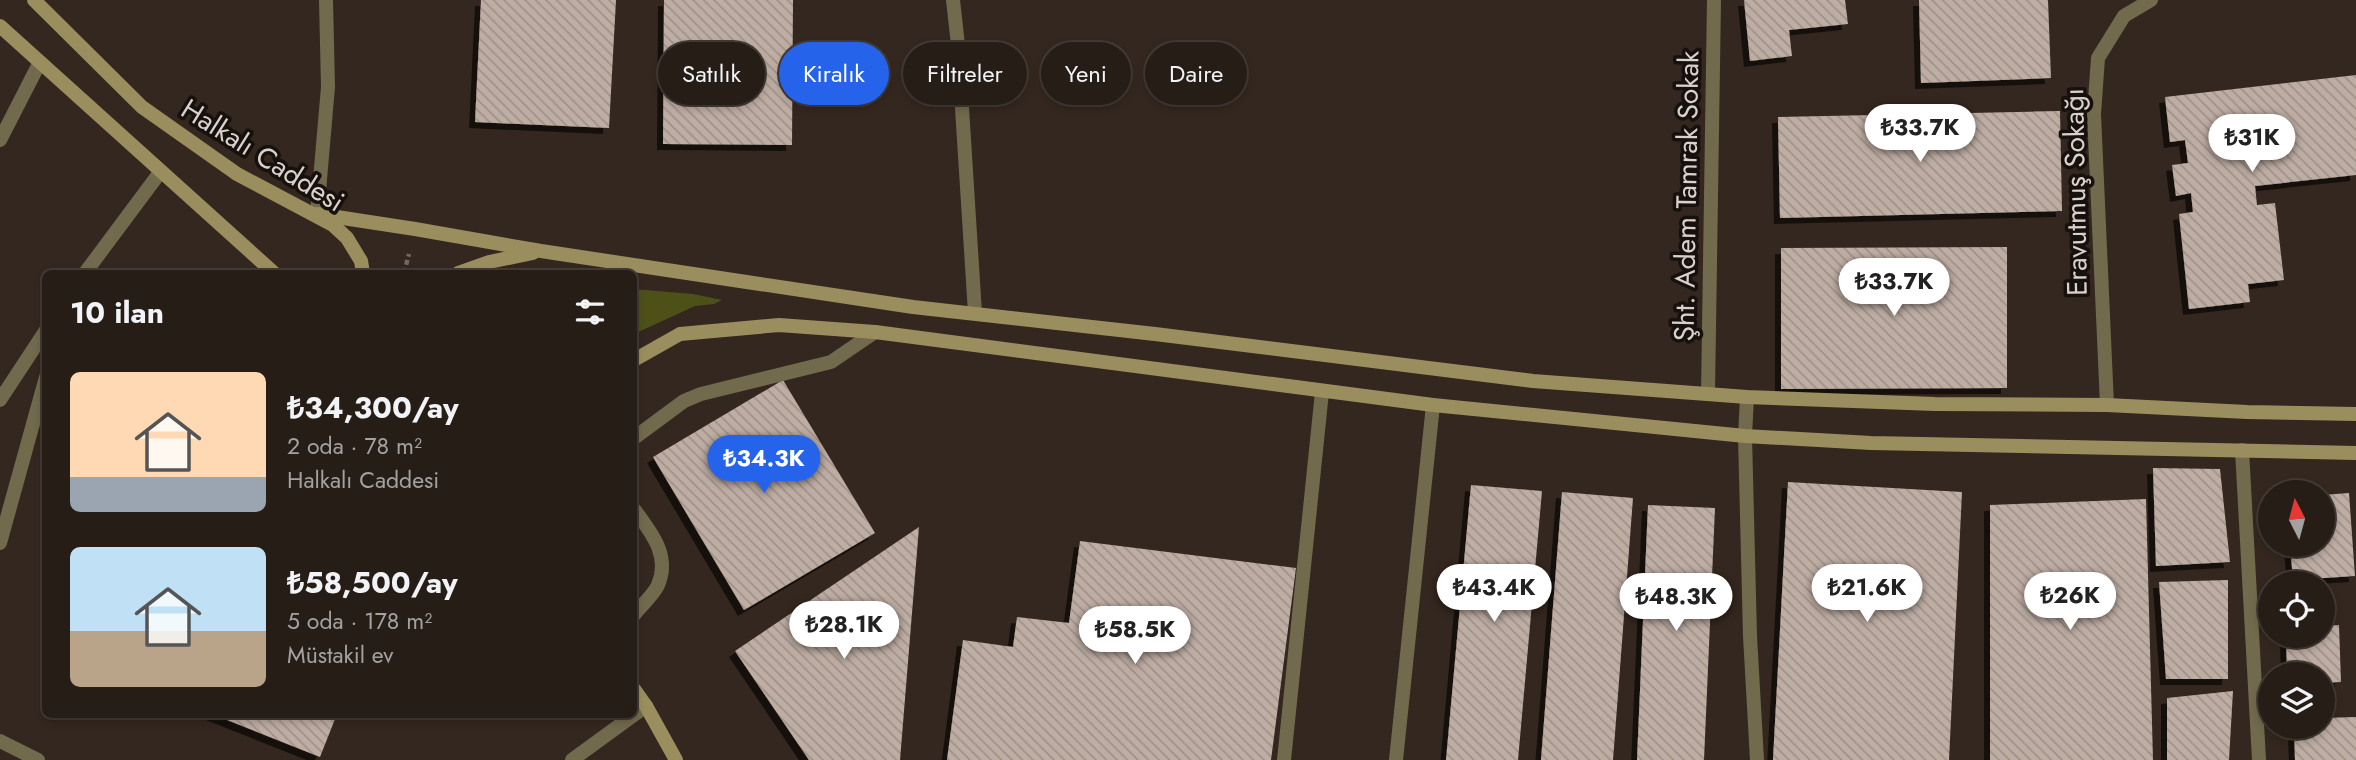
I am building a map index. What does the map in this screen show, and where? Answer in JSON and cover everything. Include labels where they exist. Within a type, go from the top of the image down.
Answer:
[{"type":"main road","name":"Halkalı Caddesi","points":[[34,0],[142,107],[237,174],[317,214],[347,238],[361,261],[362,270]]},
{"type":"main road","points":[[0,26],[271,270]]},
{"type":"main road","points":[[317,214],[913,307],[1534,381],[1747,397],[2356,414]]},
{"type":"main road","points":[[466,270],[489,262],[541,251]]},
{"type":"main road","points":[[637,358],[680,334],[779,325],[875,332],[1433,405],[1745,436],[1871,443],[2356,453]]},
{"type":"main road","points":[[637,693],[676,760]]},
{"type":"street","points":[[317,214],[328,87],[326,0]]},
{"type":"street","points":[[953,0],[975,313]]},
{"type":"street","name":"Şht. Adem Tamrak Sokak","points":[[1708,393],[1714,0]]},
{"type":"street","name":"Eravutmuş Sokağı","points":[[2107,405],[2094,114],[2098,58],[2124,16],[2151,0]]},
{"type":"street","points":[[0,140],[40,62]]},
{"type":"street","points":[[87,270],[161,171]]},
{"type":"street","points":[[637,436],[684,401],[701,394],[831,362],[875,332]]},
{"type":"street","points":[[0,400],[42,337]]},
{"type":"street","points":[[0,543],[42,391]]},
{"type":"street","points":[[1284,760],[1322,392]]},
{"type":"street","points":[[1747,397],[1745,436],[1750,636],[1757,760]]},
{"type":"street","points":[[1396,760],[1433,405]]},
{"type":"street","points":[[2242,450],[2259,760]]},
{"type":"street","points":[[637,513],[655,537],[661,553],[658,587],[637,612]]},
{"type":"street","points":[[637,713],[646,706]]},
{"type":"street","points":[[572,760],[630,718]]},
{"type":"street","points":[[0,741],[38,760]]},
{"type":"green space","points":[[637,289],[693,294],[722,300],[714,304],[695,306],[637,333]]},
{"type":"building","points":[[481,0],[616,0],[609,128],[475,122]]},
{"type":"building","points":[[664,0],[793,0],[793,42],[779,42],[779,105],[792,105],[792,145],[663,144],[663,105],[765,105],[765,42],[664,42]]},
{"type":"building","points":[[1744,0],[1845,0],[1848,24],[1789,30],[1792,56],[1750,61]]},
{"type":"building","points":[[1919,0],[2048,0],[2051,78],[1921,83]]},
{"type":"building","points":[[2356,75],[2356,175],[2255,186],[2257,205],[2275,203],[2284,280],[2248,284],[2250,302],[2189,309],[2179,214],[2193,212],[2191,193],[2176,196],[2172,165],[2188,163],[2185,140],[2170,142],[2165,97]]},
{"type":"building","points":[[2060,111],[2062,211],[1780,218],[1778,117]]},
{"type":"building","points":[[2007,247],[2007,388],[1781,389],[1781,248]]},
{"type":"building","points":[[783,380],[875,533],[744,610],[653,457]]},
{"type":"building","points":[[2153,468],[2220,469],[2230,562],[2156,566]]},
{"type":"building","points":[[1788,482],[1962,492],[1949,760],[1773,760]]},
{"type":"building","points":[[1471,485],[1542,491],[1518,760],[1446,760]]},
{"type":"building","points":[[1562,492],[1633,498],[1613,760],[1541,760]]},
{"type":"building","points":[[2349,493],[2355,576],[2335,577],[2335,571],[2292,571],[2291,557],[2335,557],[2335,494]]},
{"type":"building","points":[[2146,499],[2153,760],[1990,760],[1990,505]]},
{"type":"building","points":[[1648,505],[1715,508],[1704,760],[1637,760]]},
{"type":"building","points":[[919,527],[900,760],[809,760],[735,651]]},
{"type":"building","points":[[1080,541],[1296,568],[1271,760],[947,760],[963,640],[1013,647],[1017,617],[1069,623]]},
{"type":"building","points":[[2228,580],[2228,679],[2166,679],[2159,582]]},
{"type":"building","points":[[2335,625],[2339,625],[2341,682],[2335,682],[2335,662],[2287,662],[2286,648],[2335,648]]},
{"type":"building","points":[[2233,691],[2229,760],[2167,760],[2167,698]]},
{"type":"building","points":[[2356,717],[2356,760],[2295,760],[2294,739],[2335,739],[2335,718]]},
{"type":"building","points":[[222,718],[335,718],[320,757]]}]
